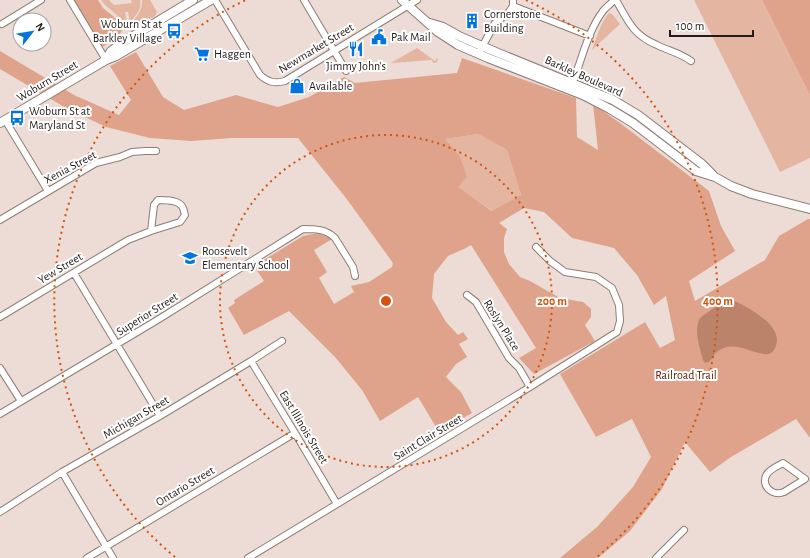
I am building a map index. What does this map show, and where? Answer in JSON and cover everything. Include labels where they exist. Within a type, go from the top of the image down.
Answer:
[{"type":"main road","name":"Woburn Street","points":[[106,60],[112,51],[125,41],[193,0]]},
{"type":"main road","name":"Woburn Street","points":[[2,122],[211,0]]},
{"type":"main road","name":"Barkley Boulevard","points":[[405,3],[438,32],[458,45],[478,54],[571,87],[613,100],[638,115],[702,164],[715,177],[731,186],[752,194],[810,209]]},
{"type":"main road","name":"Barkley Boulevard","points":[[428,23],[443,27],[461,37],[571,87]]},
{"type":"street","points":[[2,24],[41,0]]},
{"type":"street","points":[[70,0],[106,60]]},
{"type":"street","name":"Newmarket Street","points":[[215,0],[260,75],[264,79],[277,83],[284,81],[334,51],[405,3],[417,0]]},
{"type":"street","points":[[304,0],[346,70]]},
{"type":"street","points":[[571,87],[590,36],[602,13],[615,0],[638,34],[658,46],[684,56],[691,61]]},
{"type":"street","points":[[478,54],[495,23],[509,12],[513,3],[590,36]]},
{"type":"street","points":[[2,122],[48,192]]},
{"type":"street","name":"Xenia Street","points":[[0,220],[96,163],[120,157],[132,152],[156,151]]},
{"type":"street","points":[[158,200],[167,200],[180,204],[183,207],[184,215],[180,222],[151,231],[154,205],[158,200]]},
{"type":"street","name":"Superior Street","points":[[0,414],[159,320],[303,229],[323,230],[331,234],[353,267],[355,276]]},
{"type":"street","name":"Yew Street","points":[[0,317],[132,239],[151,231]]},
{"type":"street","name":"Saint Clair Street","points":[[248,558],[530,388],[618,332],[620,305],[612,288],[596,277],[565,272],[550,261],[536,247]]},
{"type":"street","points":[[74,273],[160,416]]},
{"type":"street","name":"Roslyn Place","points":[[467,294],[476,302],[509,358],[520,368],[530,388]]},
{"type":"street","name":"Michigan Street","points":[[0,512],[62,472],[160,416],[282,341]]},
{"type":"street","name":"East Illinois Street","points":[[251,361],[337,504]]},
{"type":"street","points":[[0,368],[21,401]]},
{"type":"street","name":"Ontario Street","points":[[87,558],[295,433]]},
{"type":"street","points":[[784,463],[808,480],[780,494],[770,491],[765,482],[767,474],[784,463]]},
{"type":"street","points":[[62,472],[114,558]]},
{"type":"street","points":[[656,558],[684,530]]},
{"type":"shaded area","points":[[101,0],[109,0],[114,5],[132,3],[131,0],[140,0],[140,7],[130,22],[128,12],[125,12],[127,23]]},
{"type":"shaded area","points":[[142,0],[150,0],[157,12],[155,16],[131,29],[129,25],[140,11]]},
{"type":"shaded area","points":[[694,0],[762,0],[810,95],[810,158],[780,172]]},
{"type":"shaded area","points":[[609,13],[612,14],[620,24],[592,50],[601,26]]},
{"type":"shaded area","points":[[417,48],[435,61],[438,58],[437,62],[433,63],[432,60],[391,63]]},
{"type":"shaded area","points":[[478,134],[507,150],[521,195],[493,211],[457,187],[467,177],[444,139]]},
{"type":"shaded area","points":[[733,300],[756,313],[770,325],[775,332],[777,340],[775,348],[771,353],[767,354],[731,346],[726,347],[719,350],[710,361],[705,363],[698,340],[697,330],[699,320],[719,305]]},
{"type":"green space","points":[[74,0],[98,0],[103,8],[113,16],[123,28],[118,38],[102,47]]},
{"type":"green space","points":[[762,0],[810,0],[810,95]]},
{"type":"green space","name":"Railroad Trail","points":[[0,51],[74,95],[119,115],[131,100],[110,66],[136,52],[163,97],[184,110],[236,95],[278,107],[309,97],[344,77],[355,83],[457,73],[462,58],[576,98],[577,137],[598,150],[593,104],[709,191],[721,226],[735,251],[689,281],[695,301],[765,260],[779,236],[810,219],[810,438],[796,419],[731,457],[710,472],[685,442],[662,489],[630,531],[598,558],[560,558],[597,527],[633,487],[651,457],[632,419],[596,437],[560,374],[645,322],[660,348],[675,340],[666,296],[654,305],[637,275],[614,248],[572,238],[544,212],[524,208],[499,223],[507,229],[504,238],[504,252],[509,264],[520,277],[560,298],[583,302],[591,309],[591,317],[585,325],[595,341],[534,374],[519,358],[536,348],[471,245],[448,256],[434,274],[432,298],[446,322],[458,335],[463,332],[468,339],[459,344],[467,357],[456,364],[446,377],[461,392],[472,413],[439,432],[418,397],[380,421],[362,390],[335,357],[289,311],[244,335],[228,308],[235,303],[234,300],[264,281],[254,266],[303,236],[318,233],[332,239],[314,250],[327,272],[319,278],[334,304],[354,292],[351,286],[369,282],[392,267],[393,263],[346,198],[298,138],[232,138],[191,141],[150,138],[106,127],[66,108],[0,69]],"holes":[[[478,134],[507,150],[521,195],[492,211],[458,187],[467,177],[460,157],[445,139]]]},
{"type":"place","name":"Cornerstone Building","points":[[472,21]]},
{"type":"place","name":"Woburn St at Barkley Village","points":[[174,31]]},
{"type":"place","name":"Pak Mail","points":[[379,37]]},
{"type":"place","name":"Jimmy John's","points":[[356,49]]},
{"type":"place","name":"Haggen","points":[[202,54]]},
{"type":"place","name":"Available","points":[[297,86]]},
{"type":"place","name":"Woburn St at Maryland St","points":[[17,118]]},
{"type":"place","name":"Roosevelt Elementary School","points":[[190,258]]}]
